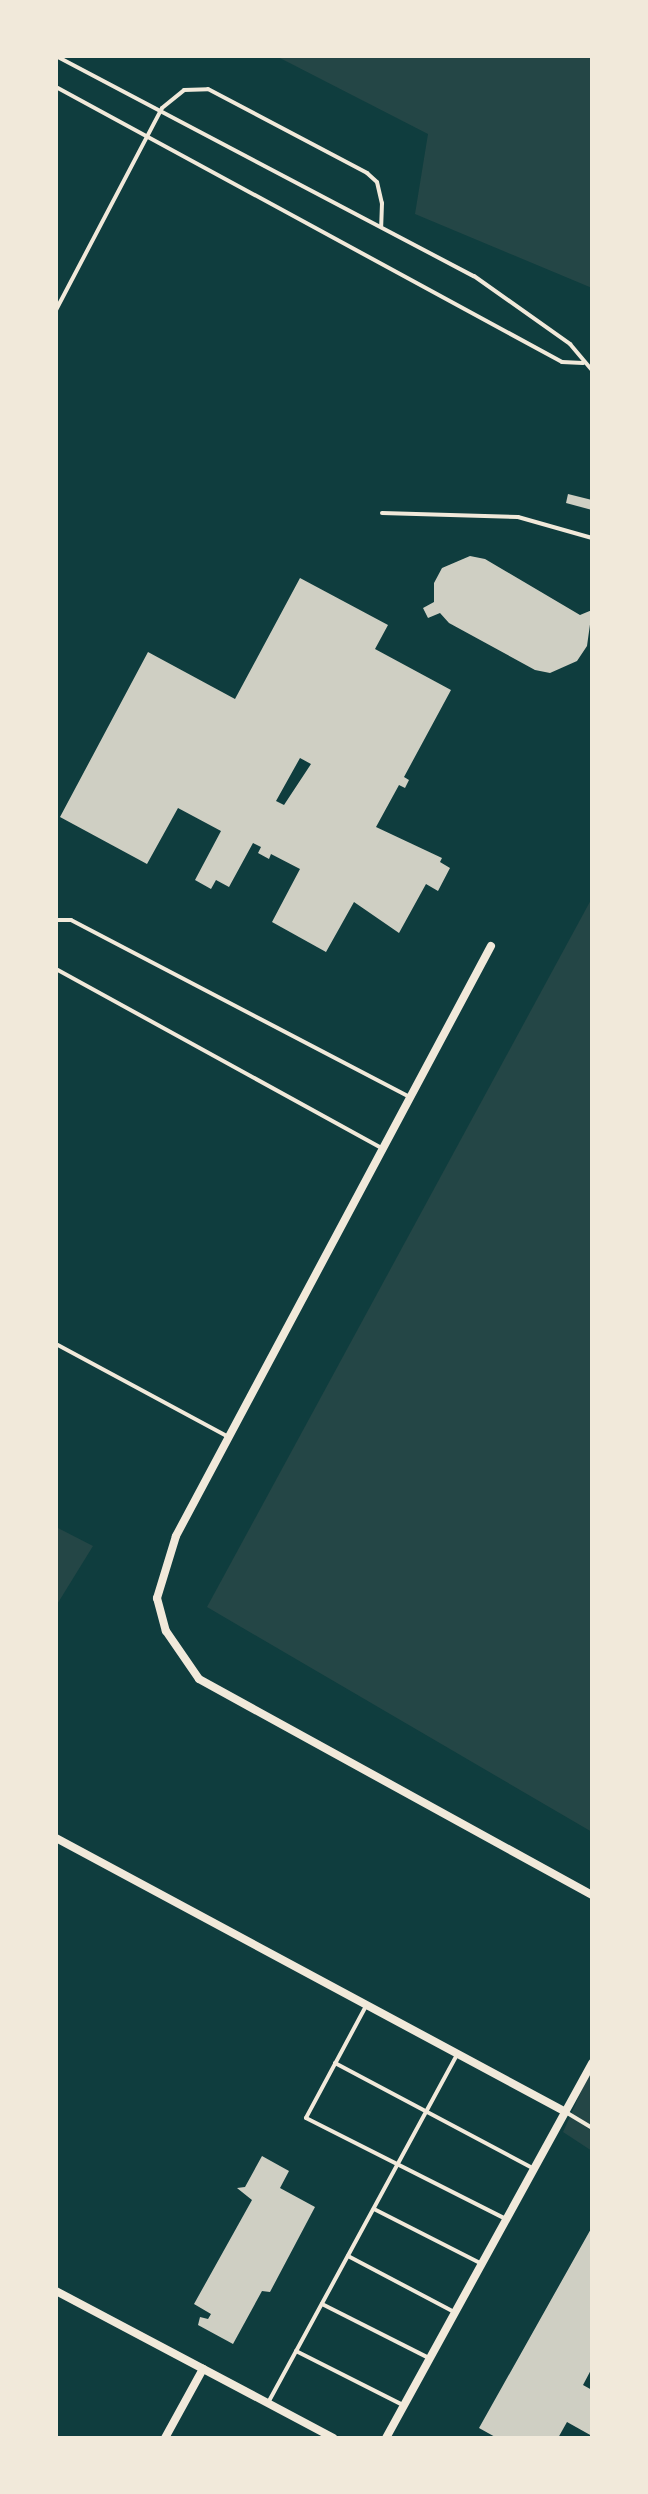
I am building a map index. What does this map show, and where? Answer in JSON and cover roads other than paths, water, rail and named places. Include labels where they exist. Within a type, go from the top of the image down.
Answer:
[{"type":"street","points":[[491,946],[176,1536],[157,1598],[166,1631],[199,1679],[592,1895]]},
{"type":"street","points":[[56,1838],[456,2056],[562,2110]]},
{"type":"street","points":[[386,2438],[562,2110],[592,2063]]},
{"type":"street","points":[[56,2291],[334,2438]]},
{"type":"street","points":[[165,2438],[203,2369]]},
{"type":"lane","points":[[56,56],[162,108],[474,276],[570,344],[592,370]]},
{"type":"lane","points":[[56,87],[562,362],[583,363]]},
{"type":"lane","points":[[56,310],[149,138],[162,108],[170,96],[184,90],[208,89],[367,173],[380,193],[381,226]]},
{"type":"lane","points":[[382,513],[518,517],[592,538]]},
{"type":"lane","points":[[56,920],[71,920],[410,1097]]},
{"type":"lane","points":[[56,969],[383,1149]]},
{"type":"lane","points":[[56,1344],[229,1437]]},
{"type":"lane","points":[[366,2006],[306,2118],[504,2218]]},
{"type":"lane","points":[[268,2403],[456,2056]]},
{"type":"lane","points":[[335,2063],[531,2167]]},
{"type":"lane","points":[[562,2110],[592,2128]]},
{"type":"lane","points":[[374,2209],[480,2263]]},
{"type":"lane","points":[[348,2256],[454,2312]]},
{"type":"lane","points":[[322,2304],[429,2358]]},
{"type":"lane","points":[[296,2351],[403,2405]]}]
